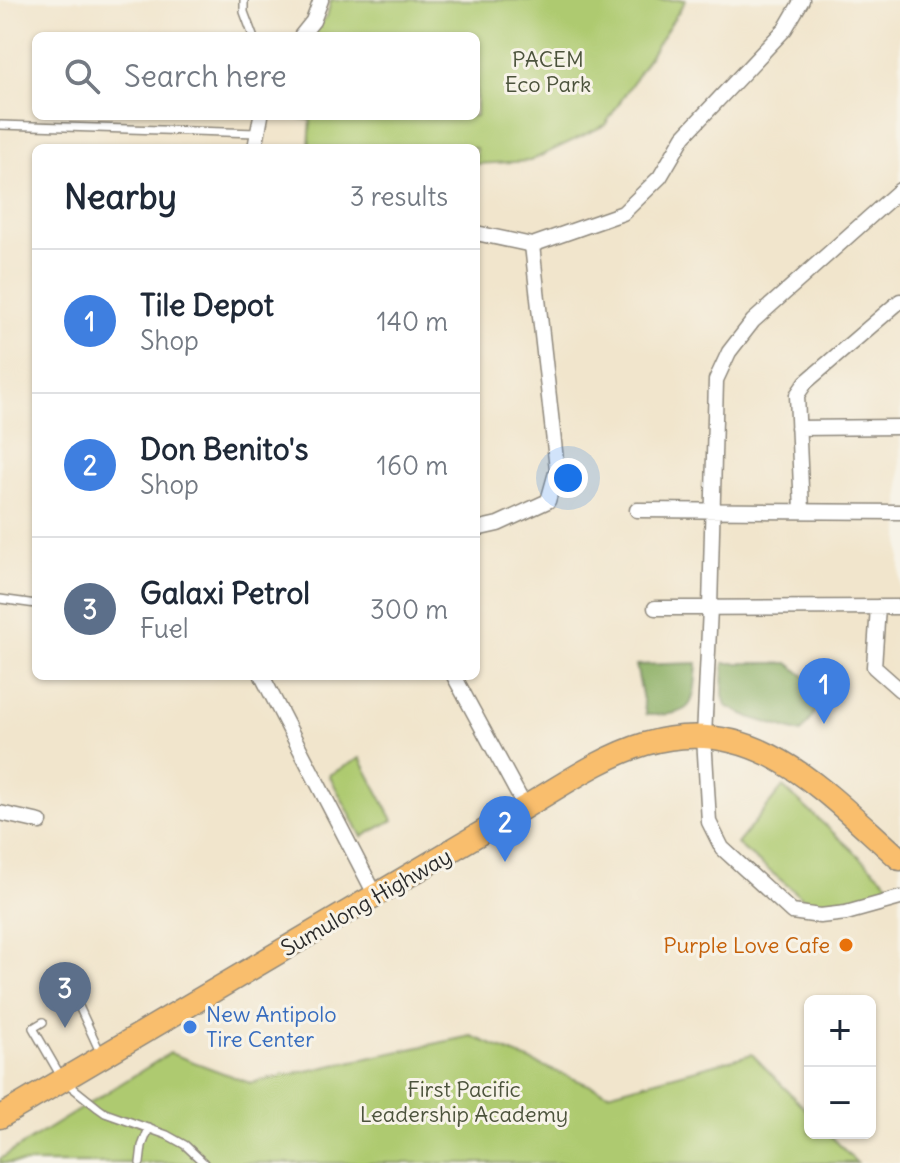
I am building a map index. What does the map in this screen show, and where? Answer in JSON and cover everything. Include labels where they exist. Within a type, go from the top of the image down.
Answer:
[{"type":"main road","name":"Sumulong Highway","points":[[0,1117],[525,807],[608,759],[644,744],[676,737],[704,737],[760,749],[798,770],[900,859]]},
{"type":"street","points":[[304,32],[313,21],[321,0]]},
{"type":"street","points":[[480,234],[532,245],[623,213],[660,177],[684,136],[785,29],[802,0]]},
{"type":"street","points":[[256,140],[260,120]]},
{"type":"street","points":[[900,190],[753,321],[729,352],[716,380],[704,737],[709,822],[722,848],[792,912],[820,916],[846,913],[900,898]]},
{"type":"street","points":[[480,528],[498,524],[548,501],[557,469],[532,245]]},
{"type":"street","points":[[802,511],[797,395],[806,382],[899,303]]},
{"type":"street","points":[[798,428],[900,427]]},
{"type":"street","points":[[637,510],[900,512]]},
{"type":"street","points":[[878,607],[874,667],[900,690]]},
{"type":"street","points":[[655,608],[900,607]]},
{"type":"street","points":[[264,680],[376,896]]},
{"type":"street","points":[[456,680],[525,807]]},
{"type":"street","points":[[0,813],[40,822]]},
{"type":"lane","points":[[244,0],[244,12],[252,32]]},
{"type":"lane","points":[[0,125],[256,140]]},
{"type":"lane","points":[[0,599],[32,603]]},
{"type":"lane","points":[[72,1006],[77,1002],[102,1056]]},
{"type":"lane","points":[[43,1022],[33,1028],[63,1080],[105,1113],[149,1128],[185,1145],[204,1163]]},
{"type":"lane","points":[[140,1163],[149,1128]]},
{"type":"green space","name":"PACEM Eco Park","points":[[331,0],[686,0],[605,125],[530,161],[480,164],[480,144],[309,144],[311,120],[480,120],[480,32],[313,32],[327,16]]},
{"type":"green space","points":[[697,663],[695,690],[688,706],[674,713],[646,715],[636,665]]},
{"type":"green space","points":[[724,663],[788,663],[827,694],[801,733],[752,718],[726,706],[723,695]]},
{"type":"green space","points":[[360,758],[393,820],[362,837],[329,775]]},
{"type":"green space","points":[[783,787],[893,887],[842,902],[809,903],[737,844]]},
{"type":"green space","name":"First Pacific Leadership Academy","points":[[471,1036],[608,1093],[752,1054],[804,1108],[804,1139],[834,1139],[857,1163],[0,1163],[0,1159],[170,1053],[250,1083]]},
{"type":"place","name":"Tile Depot","points":[[824,724]]},
{"type":"place","name":"Don Benito's","points":[[505,862]]},
{"type":"place","name":"Purple Love Cafe","points":[[846,945]]},
{"type":"place","name":"New Antipolo Tire Center","points":[[190,1027]]},
{"type":"place","name":"Galaxi Petrol","points":[[65,1028]]}]
